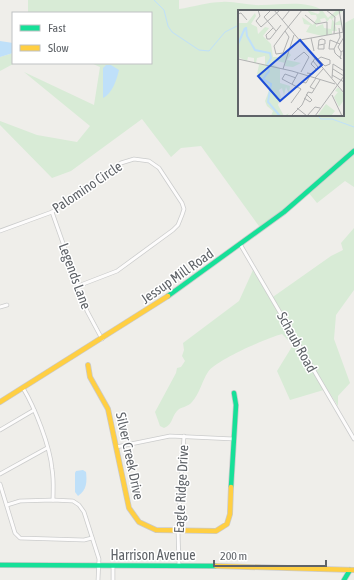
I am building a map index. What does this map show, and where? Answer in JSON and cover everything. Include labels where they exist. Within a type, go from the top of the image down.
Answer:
[{"type":"street","name":"Jessup Mill Road","points":[[0,402],[157,304],[289,208],[354,152]]},
{"type":"street","name":"Palomino Circle","points":[[0,231],[52,212],[121,163],[134,159],[149,161],[159,168],[178,194],[182,203],[184,209],[178,225],[117,271],[78,286]]},
{"type":"street","name":"Legends Lane","points":[[52,212],[87,311],[102,339]]},
{"type":"street","name":"Schaub Road","points":[[240,244],[354,439]]},
{"type":"street","points":[[0,307],[7,305]]},
{"type":"street","name":"Silver Creek Drive","points":[[88,365],[90,377],[108,409],[129,508],[135,518],[151,529],[216,531],[227,524],[230,514],[236,405],[234,393]]},
{"type":"street","points":[[23,388],[34,410],[53,471],[52,500]]},
{"type":"street","points":[[0,430],[34,410]]},
{"type":"street","points":[[116,446],[163,436],[234,439]]},
{"type":"street","name":"Eagle Ridge Drive","points":[[179,565],[178,531],[184,436]]},
{"type":"street","points":[[0,474],[47,448]]},
{"type":"street","points":[[0,484],[15,533],[21,539],[84,540],[92,538]]},
{"type":"street","points":[[6,505],[20,501],[52,500],[73,501],[80,506],[99,559],[98,580]]},
{"type":"street","name":"Harrison Avenue","points":[[0,565],[179,565],[352,570]]},
{"type":"street","points":[[113,580],[114,566]]},
{"type":"street","points":[[344,580],[352,570]]},
{"type":"green space","points":[[28,0],[179,0],[179,9],[217,2],[257,5],[302,4],[322,10],[238,10],[238,116],[344,116],[344,23],[354,18],[354,187],[345,181],[317,203],[308,192],[261,229],[201,146],[181,148],[171,157],[142,119],[71,171],[52,178],[0,125],[0,121],[37,135],[77,142],[90,126],[24,72],[94,105],[100,67],[93,64],[152,64],[152,12],[28,12]]},
{"type":"green space","points":[[12,53],[13,64],[0,71],[0,57]]},
{"type":"green space","points":[[354,228],[354,290],[336,315],[334,339],[350,383],[338,396],[338,406],[327,389],[290,400],[277,371],[293,345],[282,334],[242,350],[213,367],[208,372],[192,402],[178,410],[167,426],[164,428],[160,426],[155,412],[176,373],[177,368],[181,367],[185,361],[182,356],[184,350],[183,343],[239,301],[253,270],[270,299],[331,256],[343,250],[341,243]]},
{"type":"water","points":[[0,41],[12,43],[12,53],[0,57]]},
{"type":"water","points":[[106,65],[111,65],[119,70],[111,90],[103,98],[103,68]]},
{"type":"water","points":[[83,470],[86,472],[86,485],[81,494],[78,496],[75,492],[75,473],[76,471]]},
{"type":"waterway","points":[[154,0],[164,10],[168,26],[172,32],[199,50],[209,51],[225,32],[238,26]]},
{"type":"waterway","points":[[318,116],[321,119],[332,119],[354,127]]},
{"type":"traffic: fast","points":[[168,296],[284,212],[354,151]]},
{"type":"traffic: fast","points":[[231,487],[236,405],[234,393]]},
{"type":"traffic: fast","points":[[0,565],[216,566]]},
{"type":"traffic: fast","points":[[344,580],[350,570]]},
{"type":"traffic: slow","points":[[0,402],[168,296]]},
{"type":"traffic: slow","points":[[88,365],[90,377],[108,409],[129,508],[139,522],[156,530],[216,531],[227,524],[230,514],[231,487]]},
{"type":"traffic: slow","points":[[216,566],[354,570]]}]
